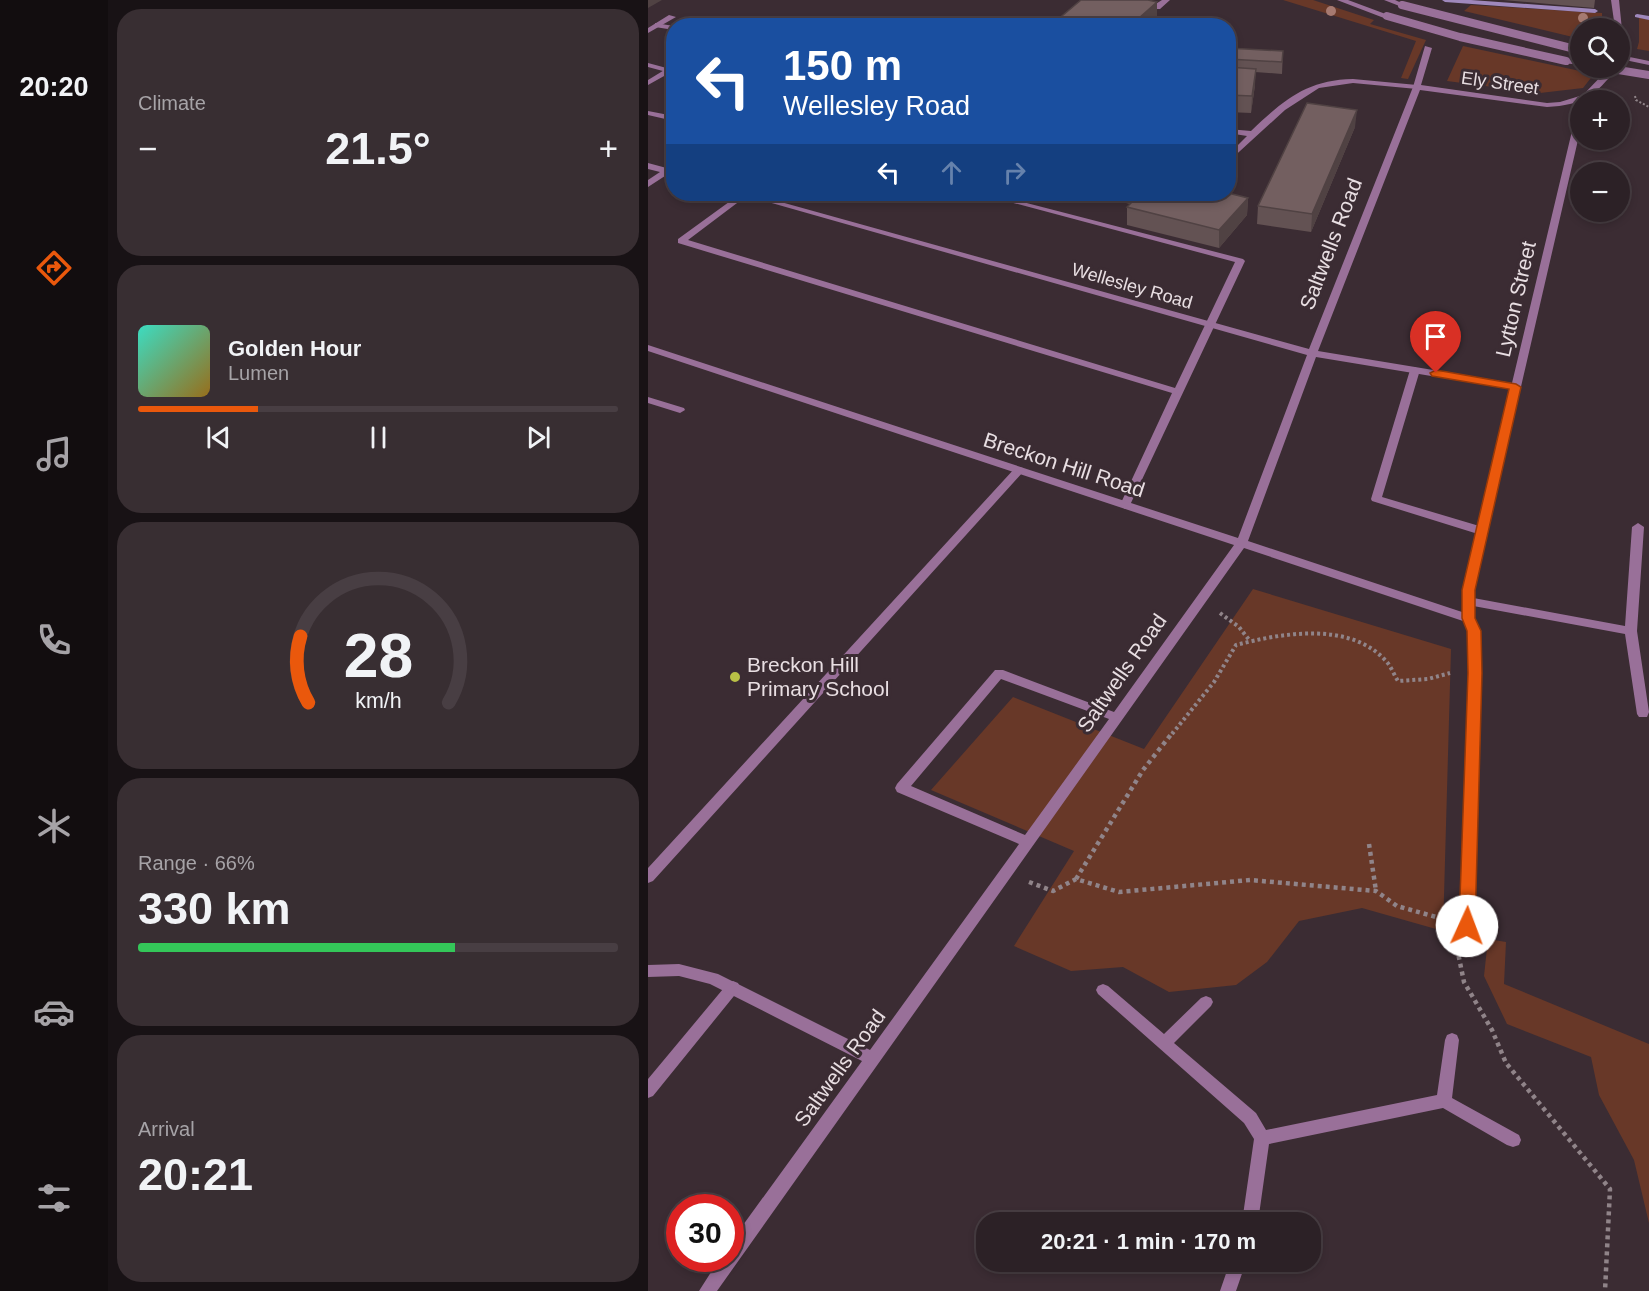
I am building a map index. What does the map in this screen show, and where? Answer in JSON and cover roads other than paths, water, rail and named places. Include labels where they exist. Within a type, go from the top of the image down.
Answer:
[{"type":"street","points":[[1157,8],[1166,0]]},
{"type":"street","points":[[1341,0],[1460,37],[1570,61]]},
{"type":"street","points":[[1388,0],[1570,47]]},
{"type":"street","points":[[1615,0],[1618,18]]},
{"type":"street","points":[[648,31],[666,20]]},
{"type":"street","points":[[658,25],[666,26]]},
{"type":"street","name":"Saltwells Road","points":[[744,1239],[1241,544],[1312,353],[1417,87],[1428,48]]},
{"type":"street","points":[[1630,59],[1649,63]]},
{"type":"street","points":[[648,65],[666,70]]},
{"type":"street","points":[[1630,72],[1649,75]]},
{"type":"street","points":[[648,83],[666,74]]},
{"type":"street","points":[[1594,90],[1604,78]]},
{"type":"street","name":"Ely Street","points":[[1236,151],[1252,134],[1306,90],[1317,86],[1356,81],[1548,105],[1570,106]]},
{"type":"street","points":[[648,112],[666,117]]},
{"type":"street","points":[[1236,131],[1252,134]]},
{"type":"street","name":"Lytton Street","points":[[1467,926],[1475,673],[1474,631],[1468,618],[1468,590],[1570,150]]},
{"type":"street","points":[[648,166],[666,171]]},
{"type":"street","points":[[648,184],[666,174]]},
{"type":"street","points":[[739,201],[681,241],[1178,392]]},
{"type":"street","name":"Wellesley Road","points":[[774,201],[1312,353],[1516,387]]},
{"type":"street","points":[[1011,201],[1240,261],[1125,505]]},
{"type":"street","name":"Breckon Hill Road","points":[[648,348],[1468,618]]},
{"type":"street","points":[[1416,370],[1376,499],[1482,531]]},
{"type":"street","points":[[648,400],[680,410]]},
{"type":"street","points":[[648,877],[1019,470]]},
{"type":"street","points":[[1638,527],[1631,631],[1643,714]]},
{"type":"street","points":[[1468,602],[1631,631]]},
{"type":"street","points":[[1029,842],[902,788],[999,673],[1118,718]]},
{"type":"street","points":[[648,971],[679,970],[713,978],[874,1059]]},
{"type":"street","points":[[648,1091],[733,987]]},
{"type":"street","points":[[1103,990],[1250,1118],[1262,1138],[1251,1212]]},
{"type":"street","points":[[1164,1043],[1206,1002]]},
{"type":"street","points":[[1444,1101],[1452,1040]]},
{"type":"street","points":[[1262,1138],[1444,1101],[1513,1140]]},
{"type":"street","name":"Saltwells Road","points":[[711,1290],[722,1272]]},
{"type":"street","points":[[1228,1291],[1235,1272]]},
{"type":"waterway","points":[[1445,0],[1595,11]]},
{"type":"waterway","points":[[1637,16],[1649,18]]},
{"type":"place","name":"Breckon Hill Primary School","points":[[735,677]]}]
